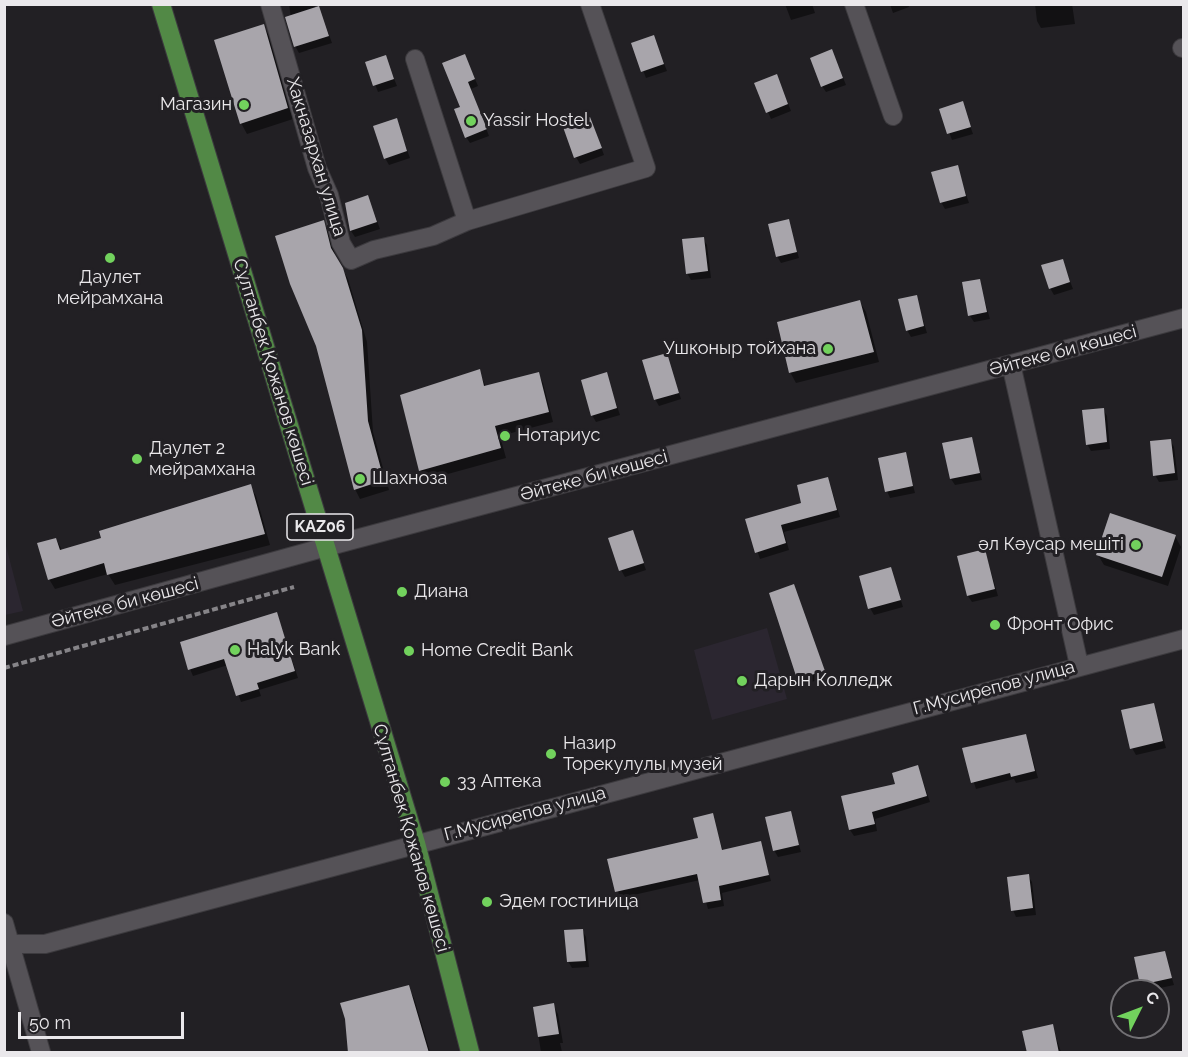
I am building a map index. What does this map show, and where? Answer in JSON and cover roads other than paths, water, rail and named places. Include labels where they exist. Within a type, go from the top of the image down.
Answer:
[{"type":"main road","name":"Сұлтанбек Қожанов көшесі","points":[[160,4],[416,843],[470,1053]]},
{"type":"street","name":"Хакназархан улица","points":[[270,4],[316,168],[329,195],[341,243],[351,260],[374,250],[433,236],[467,221],[646,168],[590,4]]},
{"type":"street","points":[[854,4],[893,116]]},
{"type":"street","points":[[415,59],[467,221]]},
{"type":"street","name":"Әйтеке би көшесі","points":[[4,636],[326,547],[1184,318]]},
{"type":"street","points":[[1011,364],[1079,665]]},
{"type":"street","name":"Г.Мусирепов улица","points":[[8,944],[45,944],[1079,665],[1184,639]]},
{"type":"street","points":[[4,923],[8,944],[41,1053]]},
{"type":"place","name":"Магазин","points":[[244,105]]},
{"type":"place","name":"Yassir Hostel","points":[[471,121]]},
{"type":"place","name":"Даулет мейрамхана","points":[[110,258]]},
{"type":"place","name":"Ушконыр тойхана","points":[[828,349]]},
{"type":"place","name":"Нотариус","points":[[505,436]]},
{"type":"place","name":"Даулет 2 мейрамхана","points":[[137,459]]},
{"type":"place","name":"Шахноза","points":[[360,479]]},
{"type":"place","name":"әл Кәусар мешіті","points":[[1136,545]]},
{"type":"place","name":"Диана","points":[[402,592]]},
{"type":"place","name":"Фронт Офис","points":[[995,625]]},
{"type":"place","name":"Halyk Bank","points":[[235,650]]},
{"type":"place","name":"Home Credit Bank","points":[[409,651]]},
{"type":"place","name":"Дарын Колледж","points":[[742,681]]},
{"type":"place","name":"Назир Торекулулы музей","points":[[551,754]]},
{"type":"place","name":"33 Аптека","points":[[445,782]]},
{"type":"place","name":"Эдем гостиница","points":[[487,902]]}]
